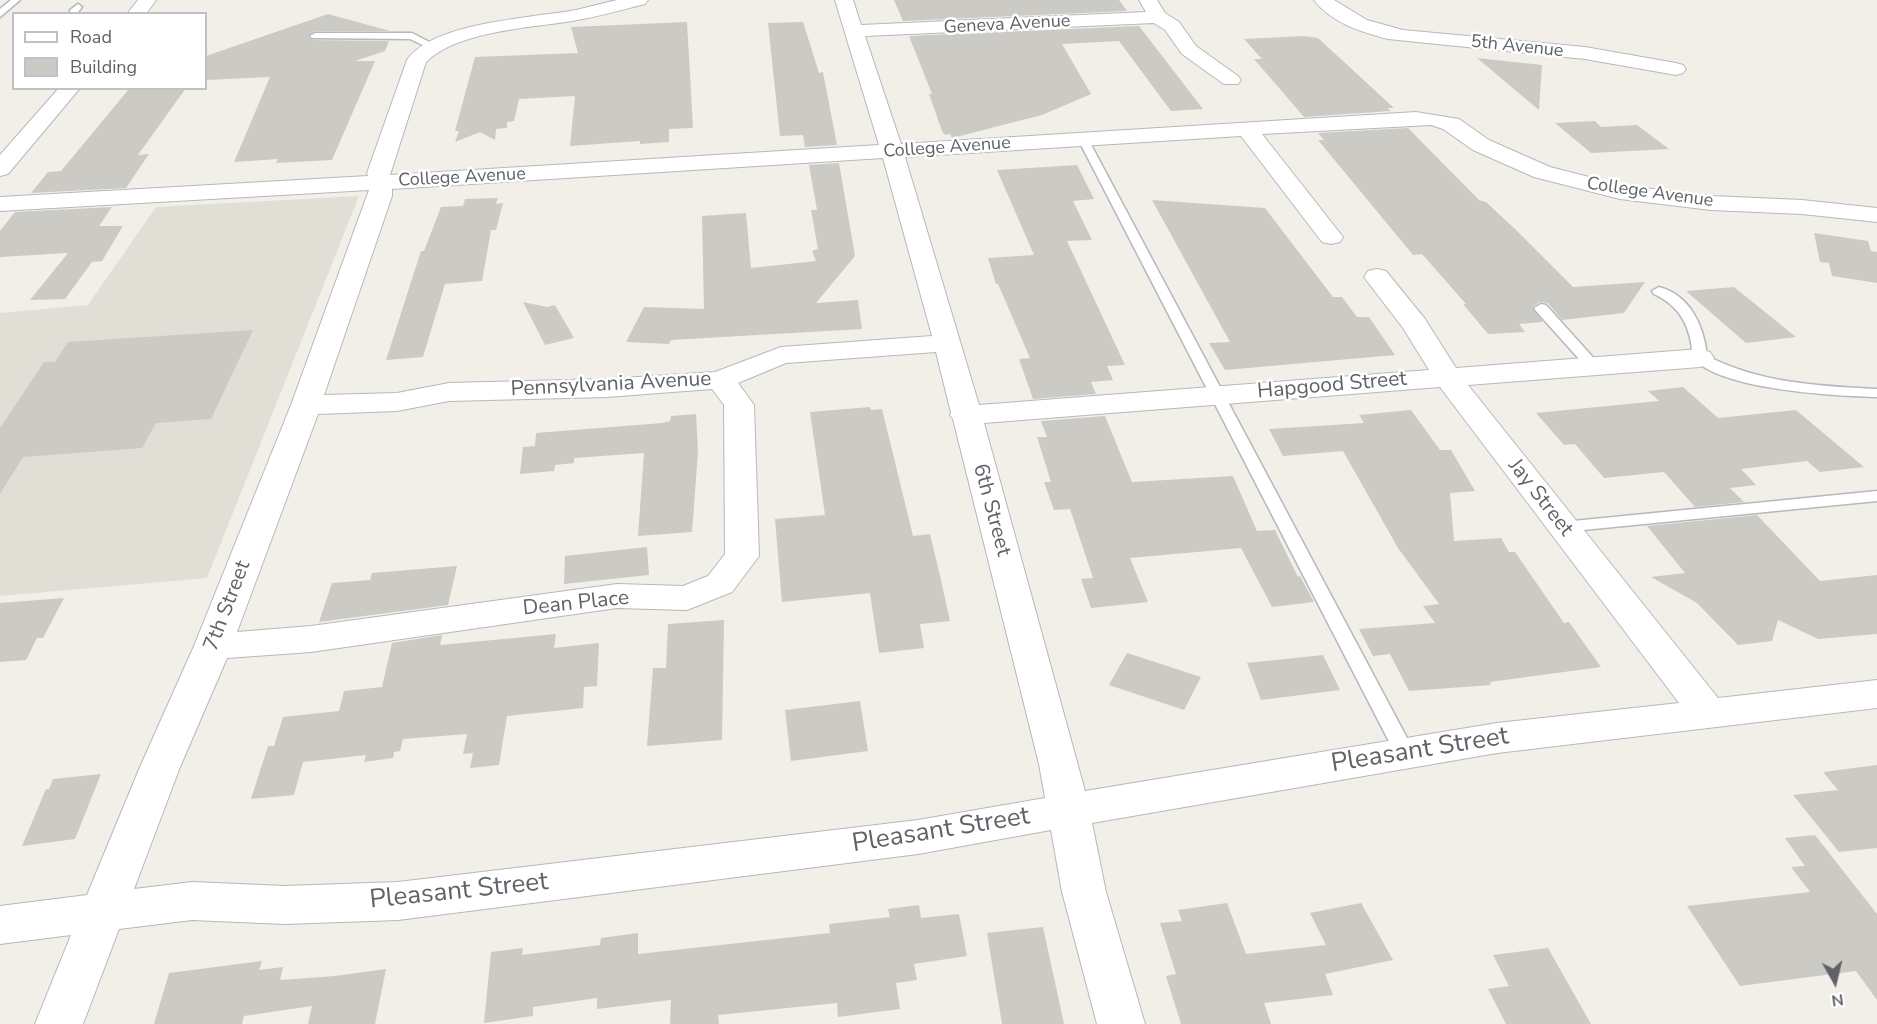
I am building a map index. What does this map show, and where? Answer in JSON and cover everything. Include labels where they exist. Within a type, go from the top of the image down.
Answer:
[{"type":"street","points":[[137,12],[147,0]]},
{"type":"street","points":[[434,46],[479,31],[576,15],[639,0]]},
{"type":"street","name":"6th Street","points":[[844,0],[892,151],[948,343],[965,415],[1059,764],[1084,892],[1121,1024]]},
{"type":"street","name":"5th Avenue","points":[[1323,0],[1336,12],[1358,24],[1408,38],[1432,38],[1592,55],[1648,62],[1676,69]]},
{"type":"street","points":[[1153,8],[1172,26],[1189,50],[1232,80]]},
{"type":"street","name":"Geneva Avenue","points":[[855,31],[1153,8]]},
{"type":"street","name":"7th Street","points":[[59,1024],[160,767],[213,646],[306,405],[380,196],[381,183],[378,173],[417,60],[434,46]]},
{"type":"street","points":[[0,169],[68,90]]},
{"type":"street","name":"College Avenue","points":[[0,204],[381,183],[1246,128],[1431,119],[1451,124],[1481,145],[1528,167],[1579,183],[1620,192],[1700,202],[1802,207],[1877,215]]},
{"type":"street","points":[[1246,128],[1310,213],[1331,237]]},
{"type":"street","name":"Jay Street","points":[[1377,277],[1415,325],[1447,377],[1709,714]]},
{"type":"street","name":"Pennsylvania Avenue","points":[[306,405],[397,402],[449,392],[607,388],[720,381],[781,355],[948,343]]},
{"type":"street","name":"Hapgood Street","points":[[965,415],[1700,357]]},
{"type":"street","name":"Dean Place","points":[[213,646],[311,639],[617,596],[687,598],[720,584],[742,556],[739,405],[720,381]]},
{"type":"street","name":"Pleasant Street","points":[[0,926],[192,901],[285,905],[398,901],[918,837],[1497,738],[1877,694]]},
{"type":"lane","points":[[0,14],[16,0]]},
{"type":"lane","points":[[315,36],[412,36],[434,46]]},
{"type":"lane","points":[[1083,139],[1405,753]]},
{"type":"lane","points":[[1659,291],[1669,294],[1683,306],[1699,338],[1700,357],[1719,370],[1794,387],[1877,393]]},
{"type":"lane","points":[[1541,308],[1593,366]]},
{"type":"lane","points":[[1563,526],[1877,496]]},
{"type":"shaded area","points":[[359,196],[207,578],[0,596],[0,313],[88,305],[156,207]]},
{"type":"building","points":[[894,0],[1119,0],[1127,11],[903,21]]},
{"type":"building","points":[[328,14],[390,31],[315,31],[308,36],[312,40],[389,41],[385,51],[355,61],[375,61],[332,160],[276,163],[278,159],[234,162],[270,77],[207,80],[207,56]]},
{"type":"building","points":[[687,22],[693,128],[669,129],[669,142],[640,144],[640,141],[570,146],[575,96],[519,99],[514,121],[507,122],[507,128],[496,129],[495,140],[480,132],[455,142],[459,131],[455,131],[475,57],[578,53],[571,27]]},
{"type":"building","points":[[803,22],[819,73],[823,72],[837,145],[805,147],[803,135],[780,136],[768,23]]},
{"type":"building","points":[[1139,26],[1203,109],[1171,111],[1119,41],[1062,44],[1091,94],[1042,115],[952,138],[950,134],[945,135],[942,131],[929,94],[932,94],[909,36]]},
{"type":"building","points":[[1303,36],[1318,38],[1394,108],[1387,108],[1391,111],[1304,117],[1254,59],[1262,59],[1244,39]]},
{"type":"building","points":[[1477,58],[1542,65],[1539,110]]},
{"type":"building","points":[[128,90],[185,90],[138,155],[149,154],[126,188],[31,193],[48,172],[61,171]]},
{"type":"building","points":[[1595,121],[1601,127],[1637,125],[1669,149],[1591,153],[1555,123]]},
{"type":"building","points":[[1408,128],[1479,200],[1486,202],[1573,287],[1645,282],[1624,313],[1562,320],[1548,303],[1540,302],[1532,307],[1543,322],[1519,324],[1525,332],[1488,334],[1463,304],[1466,304],[1422,254],[1413,255],[1318,140],[1324,140],[1318,133]]},
{"type":"building","points":[[839,163],[855,256],[816,303],[858,300],[862,329],[671,340],[669,344],[626,342],[644,307],[704,309],[702,216],[746,213],[751,268],[816,261],[812,251],[818,249],[811,210],[817,210],[809,165]]},
{"type":"building","points":[[1077,165],[1094,199],[1073,201],[1092,240],[1067,241],[1125,365],[1107,366],[1113,380],[1091,382],[1096,394],[1033,399],[1019,359],[1030,358],[998,284],[996,284],[988,258],[1034,255],[997,170]]},
{"type":"building","points":[[498,198],[496,204],[503,203],[496,230],[491,230],[482,281],[445,284],[423,357],[386,360],[421,251],[424,251],[441,207],[463,206],[465,199]]},
{"type":"building","points":[[1152,200],[1265,208],[1333,297],[1342,297],[1357,317],[1369,317],[1395,355],[1225,370],[1209,343],[1230,342]]},
{"type":"building","points":[[112,207],[99,226],[123,226],[102,261],[92,262],[65,299],[30,300],[68,253],[0,257],[0,231],[15,212]]},
{"type":"building","points":[[1814,233],[1868,241],[1871,251],[1877,252],[1877,283],[1832,276],[1829,263],[1820,262]]},
{"type":"building","points":[[1734,287],[1796,337],[1746,343],[1686,291]]},
{"type":"building","points":[[523,302],[547,307],[555,305],[574,338],[545,345]]},
{"type":"building","points":[[253,330],[211,419],[156,423],[142,448],[23,457],[0,494],[0,428],[44,362],[55,362],[68,342]]},
{"type":"building","points":[[1683,387],[1718,418],[1796,410],[1864,467],[1820,472],[1807,461],[1741,469],[1756,485],[1730,488],[1744,502],[1695,507],[1664,472],[1604,478],[1575,444],[1564,445],[1536,413],[1659,401],[1648,391]]},
{"type":"building","points":[[870,407],[871,410],[882,409],[913,536],[930,534],[941,580],[950,621],[920,624],[924,648],[879,653],[870,593],[782,602],[775,519],[825,515],[810,412]]},
{"type":"building","points":[[1411,410],[1440,450],[1451,450],[1475,491],[1450,493],[1454,541],[1501,538],[1509,552],[1515,552],[1564,623],[1569,622],[1601,667],[1490,682],[1491,685],[1409,691],[1390,654],[1373,656],[1359,629],[1435,623],[1423,606],[1439,604],[1398,548],[1343,451],[1283,456],[1269,429],[1364,423],[1359,415]]},
{"type":"building","points":[[696,414],[698,452],[692,532],[638,536],[644,453],[574,458],[574,463],[555,465],[554,471],[520,474],[523,447],[535,446],[536,433],[662,423],[670,421],[671,416]]},
{"type":"building","points":[[1105,416],[1132,482],[1233,476],[1257,531],[1275,530],[1298,577],[1300,576],[1314,602],[1272,607],[1241,548],[1130,558],[1148,602],[1091,608],[1081,579],[1093,578],[1070,509],[1054,510],[1044,482],[1051,482],[1037,437],[1047,437],[1041,421]]},
{"type":"building","points":[[1757,515],[1820,581],[1877,575],[1877,634],[1818,639],[1778,620],[1772,641],[1738,645],[1697,603],[1651,577],[1685,573],[1647,526]]},
{"type":"building","points":[[647,547],[649,575],[564,584],[565,556]]},
{"type":"building","points":[[457,566],[448,605],[319,622],[332,583],[370,580],[372,573]]},
{"type":"building","points":[[64,598],[43,638],[37,638],[26,660],[0,662],[0,603]]},
{"type":"building","points":[[724,620],[722,740],[647,746],[653,668],[666,668],[668,624]]},
{"type":"building","points":[[556,634],[554,648],[599,643],[597,686],[584,687],[583,708],[507,716],[499,765],[470,768],[473,753],[463,754],[467,734],[403,739],[400,751],[394,752],[393,758],[364,762],[366,755],[303,762],[294,795],[251,799],[268,746],[274,746],[283,717],[339,711],[344,691],[382,687],[392,643],[442,635],[440,645]]},
{"type":"building","points":[[1127,653],[1201,677],[1184,710],[1109,685]]},
{"type":"building","points":[[1323,655],[1340,690],[1261,700],[1247,663]]},
{"type":"building","points":[[860,701],[868,751],[791,761],[785,710]]},
{"type":"building","points":[[1877,765],[1877,848],[1839,852],[1793,795],[1838,790],[1823,772]]},
{"type":"building","points":[[101,774],[75,839],[22,846],[46,789],[49,789],[53,779]]},
{"type":"building","points":[[1815,835],[1877,914],[1877,1000],[1856,971],[1740,986],[1687,906],[1810,892],[1791,867],[1805,866],[1785,838]]},
{"type":"building","points":[[1227,903],[1246,954],[1326,945],[1310,913],[1361,903],[1393,960],[1325,974],[1333,995],[1264,1003],[1271,1024],[1181,1024],[1166,976],[1176,974],[1160,923],[1182,921],[1178,910]]},
{"type":"building","points":[[919,905],[921,918],[959,914],[967,956],[914,964],[917,980],[896,983],[900,1009],[838,1017],[837,1003],[718,1015],[719,1024],[670,1024],[671,1000],[597,1009],[597,998],[533,1007],[533,1016],[484,1023],[491,952],[523,948],[522,955],[600,945],[601,938],[638,933],[638,954],[830,933],[829,924],[890,917],[888,909]]},
{"type":"building","points":[[1043,927],[1064,1024],[1002,1024],[987,933]]},
{"type":"building","points":[[1548,948],[1591,1024],[1506,1024],[1488,989],[1509,986],[1493,955]]},
{"type":"building","points":[[262,961],[259,970],[283,967],[280,980],[386,969],[375,1024],[308,1024],[312,1006],[244,1016],[242,1024],[154,1024],[169,973]]}]
